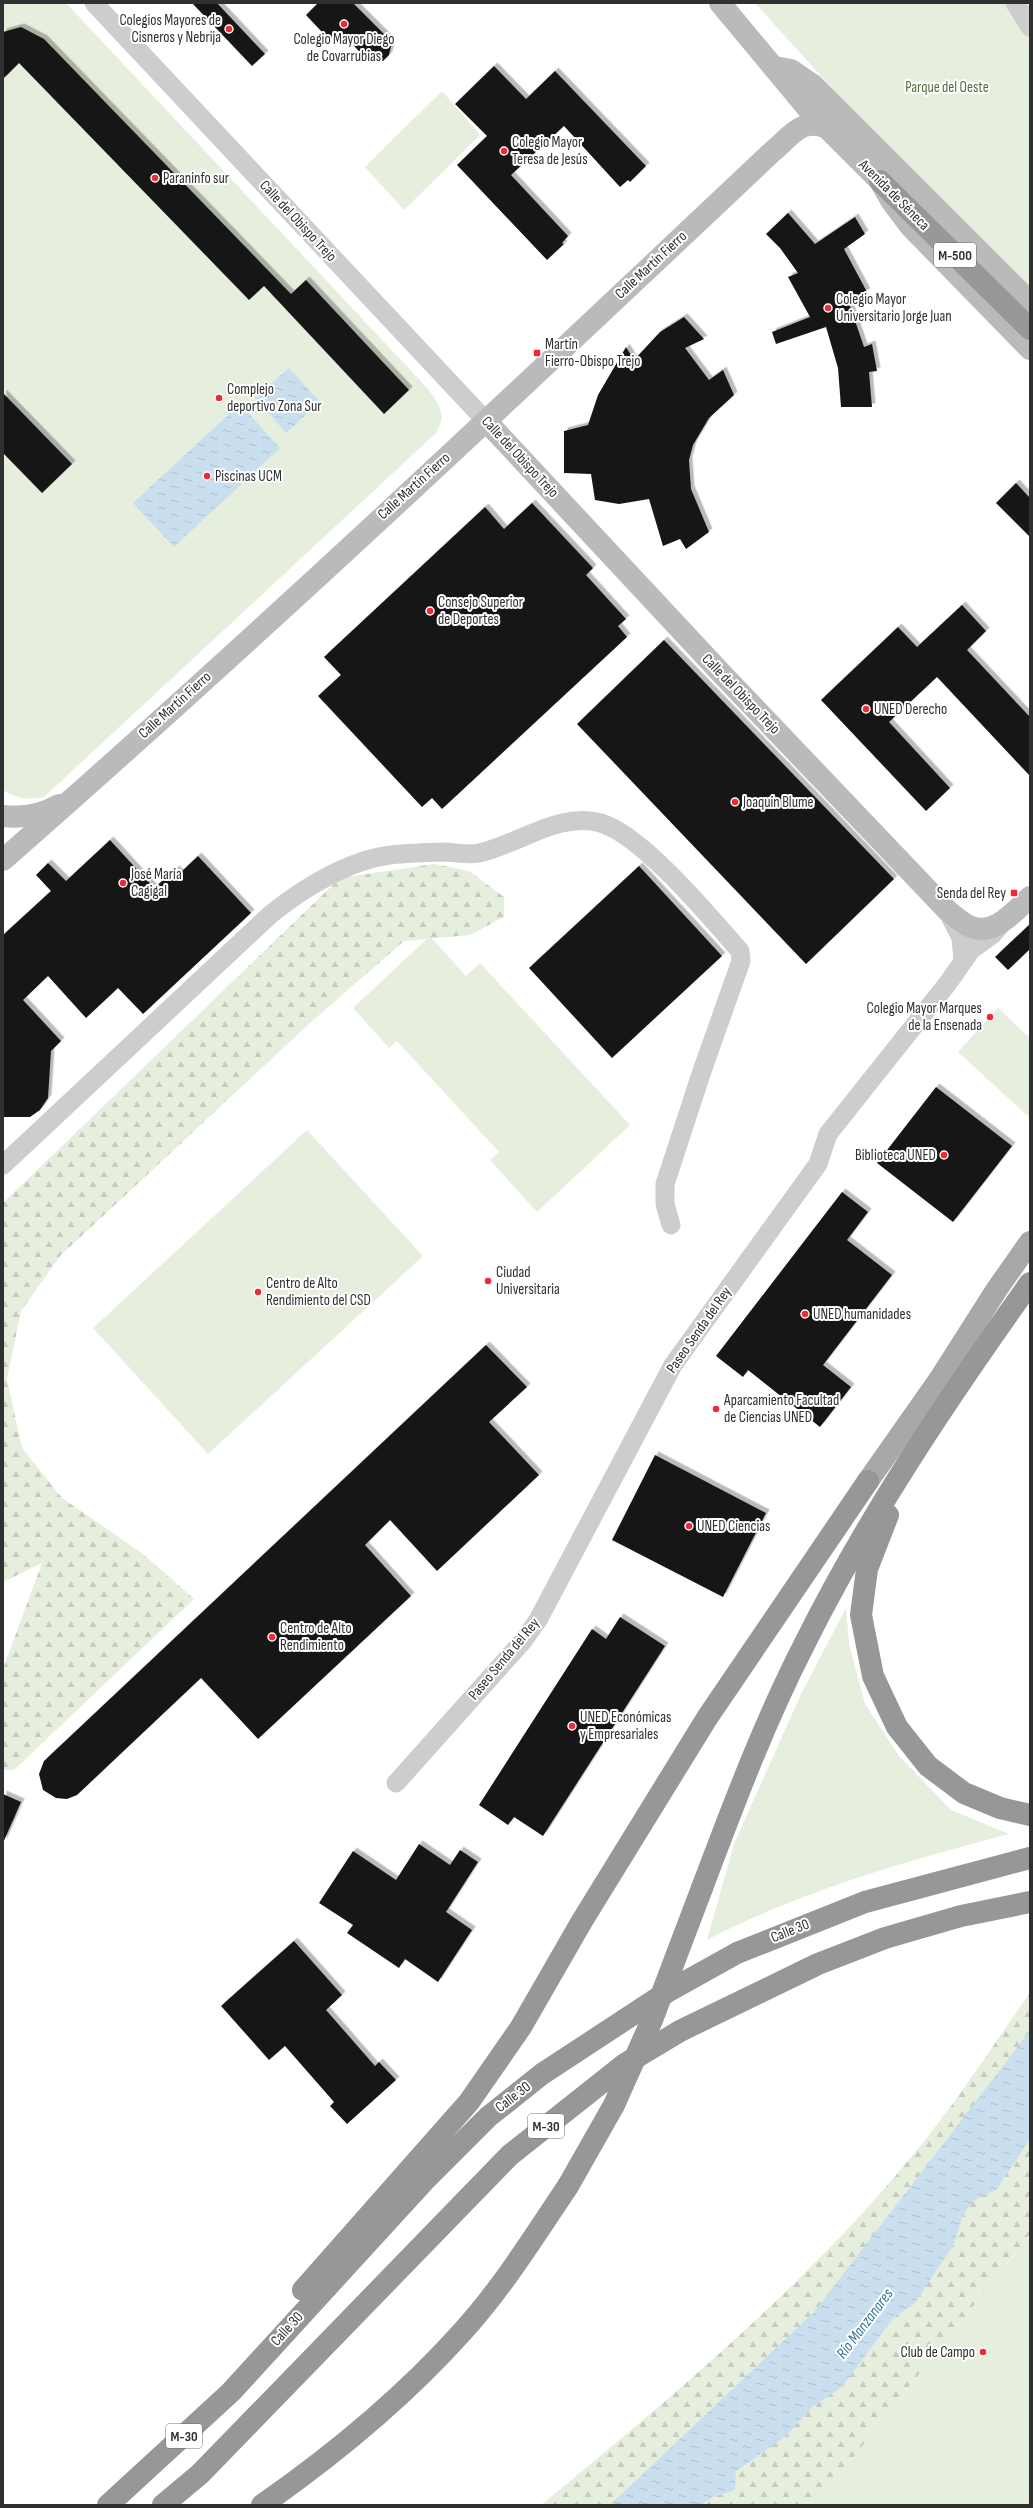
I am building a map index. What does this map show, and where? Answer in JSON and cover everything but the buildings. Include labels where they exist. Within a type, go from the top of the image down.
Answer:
[{"type":"highway","name":"Avenida de Séneca","points":[[880,181],[1030,328]]},
{"type":"highway","points":[[262,2505],[307,2474],[404,2392],[464,2330],[517,2261],[568,2186],[614,2105],[652,2020],[749,1765],[803,1645],[866,1530],[1030,1283]]},
{"type":"highway","points":[[943,1412],[884,1522],[867,1569],[861,1615],[874,1676],[898,1727],[928,1766],[964,1793],[1000,1808],[1030,1815]]},
{"type":"highway","points":[[257,2364],[296,2297],[469,2102],[522,2027],[582,1921],[707,1718],[868,1481]]},
{"type":"highway","name":"Calle 30","points":[[108,2505],[214,2409],[424,2181],[488,2117],[542,2074],[660,1996],[737,1953],[865,1902],[1030,1858]]},
{"type":"highway","name":"M-30","points":[[163,2505],[205,2468],[510,2155],[625,2064],[680,2031],[818,1964],[885,1938],[961,1916],[1030,1902]]},
{"type":"main road","points":[[720,3],[773,67],[806,118]]},
{"type":"main road","points":[[773,67],[791,70],[813,85],[1030,302]]},
{"type":"main road","name":"Calle Martín Fierro","points":[[3,860],[78,795],[486,421],[806,118]]},
{"type":"main road","name":"Avenida de Séneca","points":[[806,118],[827,128],[880,181]]},
{"type":"main road","points":[[880,181],[892,202],[910,226],[1030,349]]},
{"type":"main road","name":"Calle del Obispo Trejo","points":[[486,421],[722,674],[947,910],[967,926],[979,929],[1004,922]]},
{"type":"main road","points":[[3,816],[18,817],[40,813],[52,809],[78,795]]},
{"type":"main road","name":"Paseo Senda del Rey","points":[[1004,922],[1030,897]]},
{"type":"main road","points":[[868,1481],[941,1377],[997,1289],[1030,1242]]},
{"type":"street","name":"Calle del Obispo Trejo","points":[[94,3],[486,421]]},
{"type":"street","points":[[1015,3],[1030,27]]},
{"type":"street","points":[[3,1165],[271,914],[299,891],[335,873],[365,861],[398,854],[478,853],[504,845],[549,827],[577,821],[599,823],[618,830],[637,845],[689,894],[740,951],[741,961],[665,1184],[665,1204],[671,1225]]},
{"type":"street","name":"Calle del Obispo Trejo","points":[[947,910],[961,938],[963,960]]},
{"type":"street","name":"Paseo Senda del Rey","points":[[396,1783],[523,1641],[538,1620],[673,1365],[818,1164],[828,1134],[971,950],[992,935],[1004,922]]},
{"type":"green space","name":"Complejo deportivo Zona Sur","points":[[3,3],[66,3],[429,390],[439,406],[442,416],[436,433],[44,797],[33,798],[18,797],[3,790]]},
{"type":"green space","name":"Parque del Oeste","points":[[755,3],[1030,3],[1030,295],[829,85]]},
{"type":"green space","points":[[442,91],[480,135],[404,210],[365,167]]},
{"type":"green space","points":[[434,864],[469,871],[504,897],[504,917],[470,935],[404,941],[310,1023],[60,1256],[21,1311],[7,1379],[22,1448],[62,1498],[143,1554],[194,1599],[14,1770],[3,1770],[3,1669],[42,1563],[3,1582],[3,1203],[340,878]]},
{"type":"green space","points":[[430,936],[466,976],[480,963],[630,1125],[537,1212],[490,1160],[499,1152],[397,1041],[389,1048],[353,1008]]},
{"type":"green space","points":[[998,1008],[1030,1038],[1030,1118],[958,1052]]},
{"type":"green space","name":"Centro de Alto Rendimiento del CSD","points":[[307,1130],[423,1256],[208,1454],[93,1328]]},
{"type":"green space","points":[[846,1608],[849,1644],[865,1704],[899,1756],[951,1810],[1009,1834],[893,1866],[817,1892],[743,1922],[707,1940],[734,1844],[802,1692]]},
{"type":"green space","points":[[1030,1993],[1030,2234],[844,2469],[809,2505],[541,2505],[690,2380],[831,2247],[875,2199],[932,2131]]},
{"type":"green space","name":"Club de Campo","points":[[1030,2234],[1030,2505],[809,2505],[844,2469]]},
{"type":"water","points":[[289,368],[320,402],[286,433],[255,398]]},
{"type":"water","name":"Piscinas UCM","points":[[240,404],[280,448],[174,547],[133,503]]},
{"type":"water","name":"Río Manzanares","points":[[1030,2031],[1030,2139],[996,2190],[973,2201],[962,2217],[954,2244],[915,2303],[894,2317],[842,2387],[812,2407],[786,2436],[736,2471],[735,2490],[711,2498],[701,2505],[610,2505],[814,2312]]},
{"type":"place","name":"Colegio Mayor Diego de Covarrubias","points":[[344,24]]},
{"type":"place","name":"Colegios Mayores de Cisneros y Nebrija","points":[[229,29]]},
{"type":"place","name":"Colegio Mayor Teresa de Jesús","points":[[504,151]]},
{"type":"place","name":"Paraninfo sur","points":[[155,178]]},
{"type":"place","name":"Colegio Mayor Universitario Jorge Juan","points":[[828,308]]},
{"type":"place","name":"Martín Fierro-Obispo Trejo","points":[[537,353]]},
{"type":"place","name":"Complejo deportivo Zona Sur","points":[[219,398]]},
{"type":"place","name":"Piscinas UCM","points":[[207,476]]},
{"type":"place","name":"Consejo Superior de Deportes","points":[[430,611]]},
{"type":"place","name":"UNED Derecho","points":[[866,709]]},
{"type":"place","name":"Joaquín Blume","points":[[735,802]]},
{"type":"place","name":"José María Cagigal","points":[[123,883]]},
{"type":"place","name":"Senda del Rey","points":[[1014,893]]},
{"type":"place","name":"Colegio Mayor Marques de la Ensenada","points":[[990,1017]]},
{"type":"place","name":"Biblioteca UNED","points":[[944,1155]]},
{"type":"place","name":"Ciudad Universitaria","points":[[488,1281]]},
{"type":"place","name":"Centro de Alto Rendimiento del CSD","points":[[258,1292]]},
{"type":"place","name":"UNED humanidades","points":[[805,1314]]},
{"type":"place","name":"Aparcamiento Facultad de Ciencias UNED","points":[[716,1409]]},
{"type":"place","name":"UNED Ciencias","points":[[689,1526]]},
{"type":"place","name":"Centro de Alto Rendimiento","points":[[272,1637]]},
{"type":"place","name":"UNED Económicas y Empresariales","points":[[572,1726]]},
{"type":"place","name":"Club de Campo","points":[[983,2352]]}]
